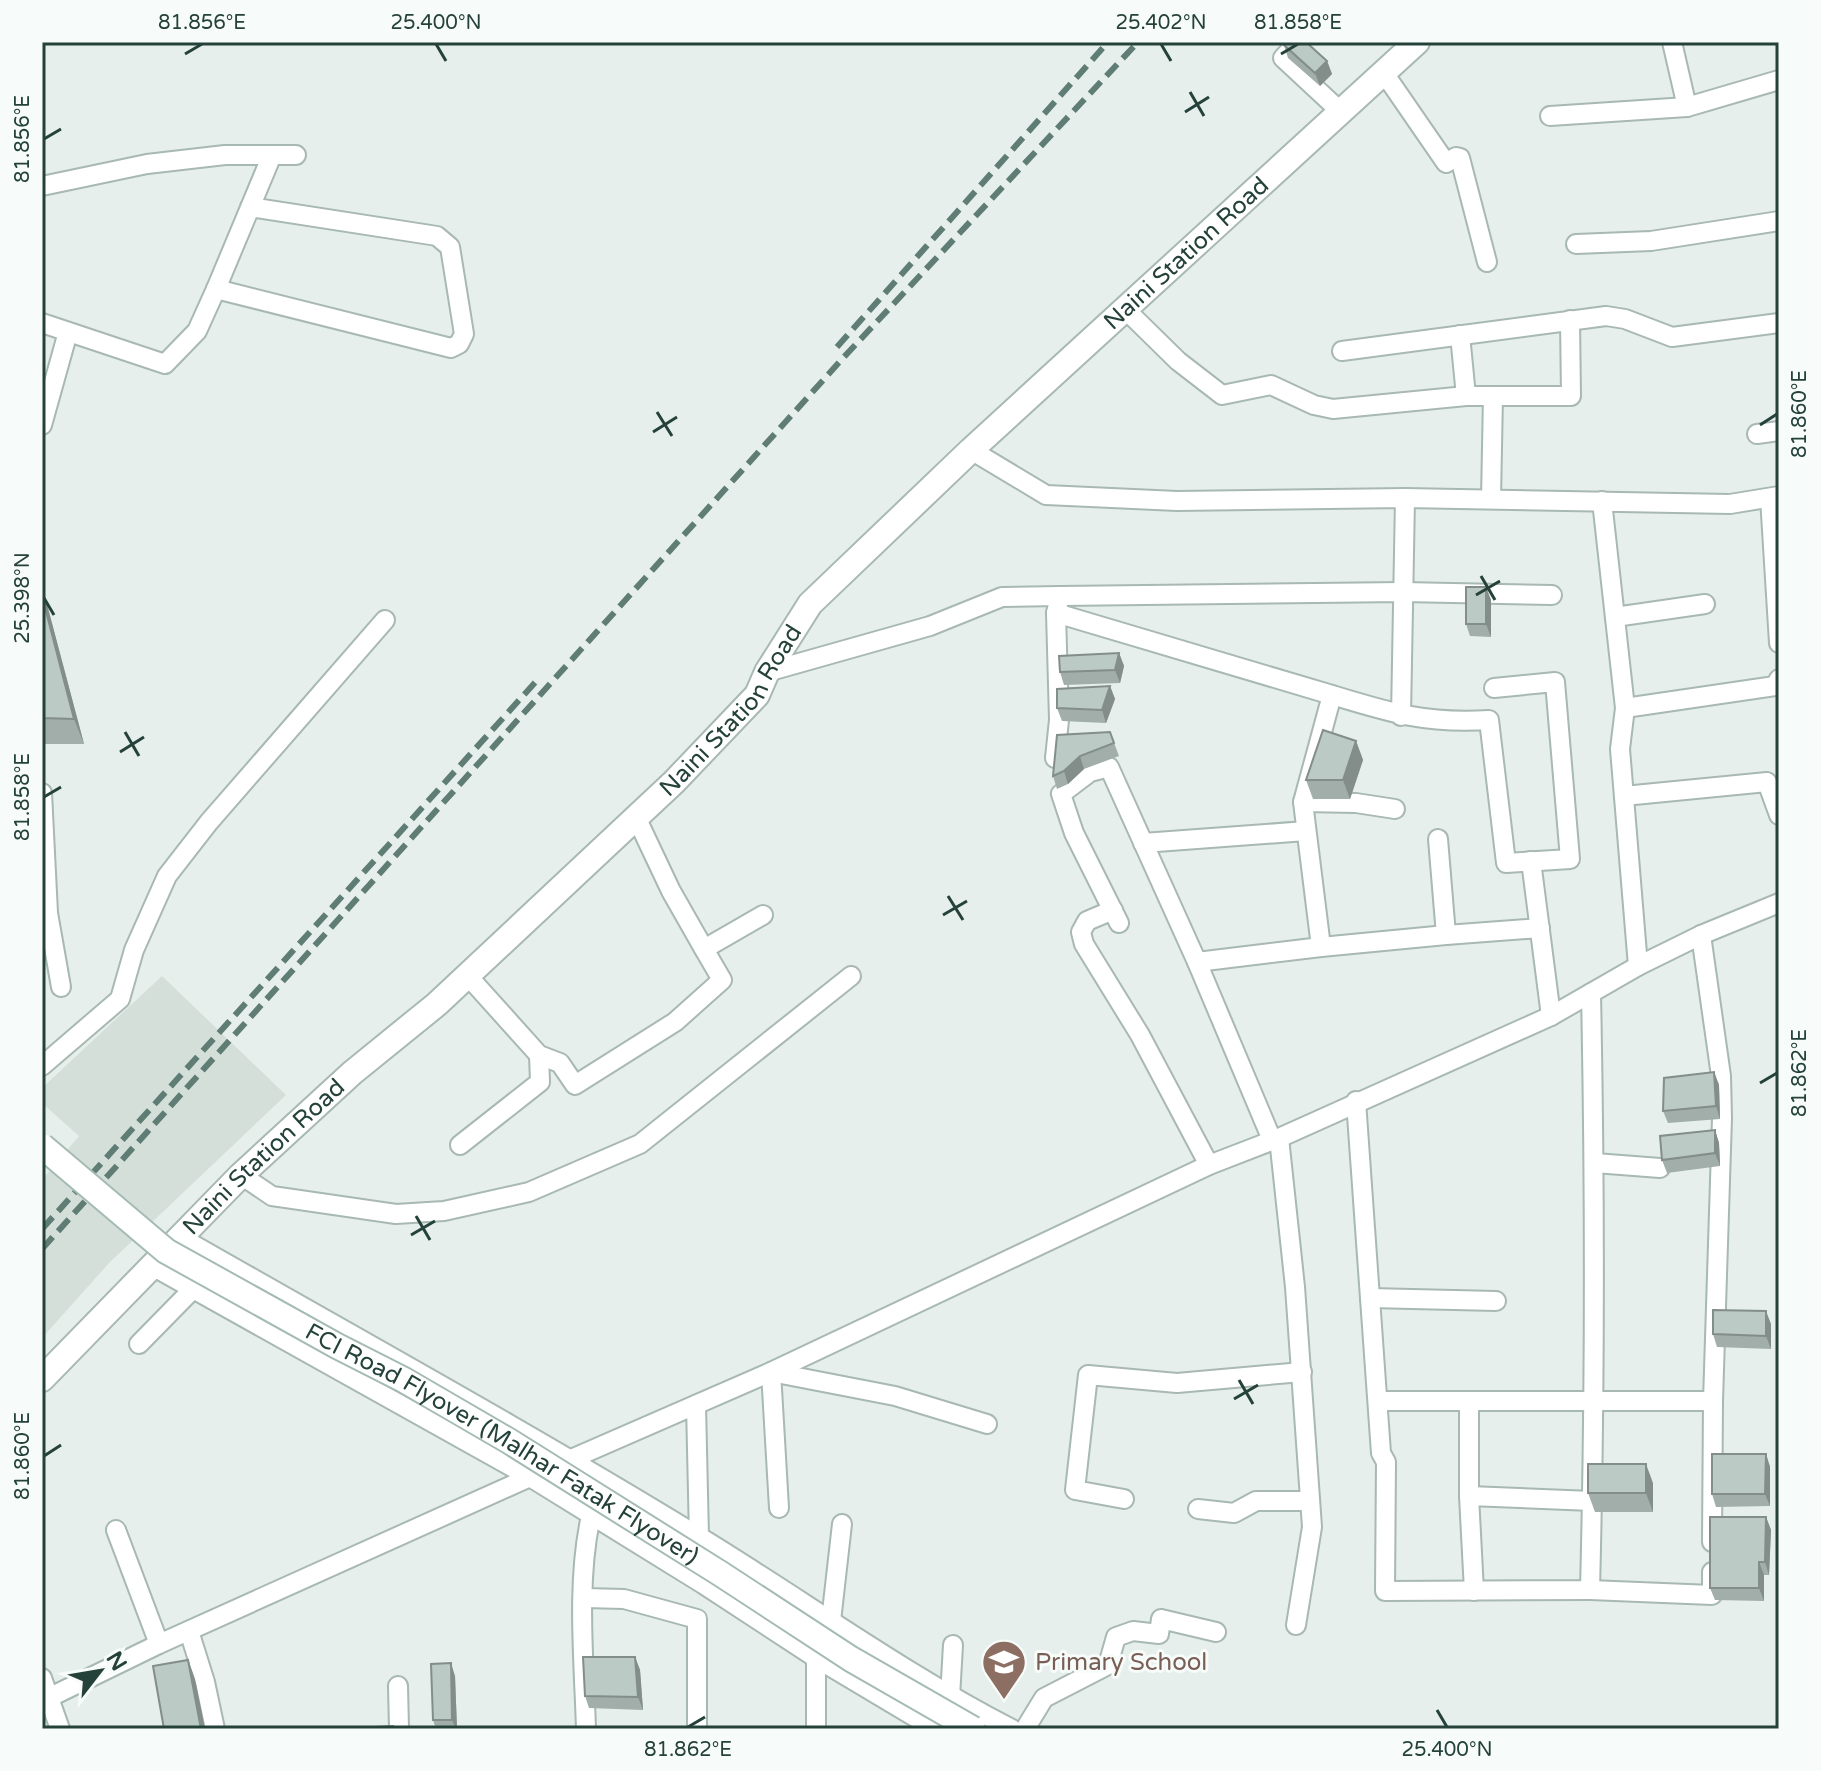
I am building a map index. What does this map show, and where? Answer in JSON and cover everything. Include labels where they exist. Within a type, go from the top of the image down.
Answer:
[{"type":"street","points":[[1298,42],[1283,58],[1341,112]]},
{"type":"street","name":"Naini Station Road","points":[[42,1379],[241,1175],[352,1073],[437,1004],[636,817],[757,695],[767,672],[810,604],[971,450],[1417,42]]},
{"type":"street","points":[[1672,42],[1687,107]]},
{"type":"street","points":[[1384,73],[1446,163],[1460,158],[1487,262]]},
{"type":"street","points":[[1550,116],[1687,107],[1779,80]]},
{"type":"street","points":[[42,186],[147,164],[225,155],[296,155]]},
{"type":"street","points":[[42,323],[165,364],[197,331],[272,155]]},
{"type":"street","points":[[216,289],[451,348],[459,344],[464,334],[450,247],[437,236],[250,207]]},
{"type":"street","points":[[1576,244],[1651,241],[1779,221]]},
{"type":"street","points":[[1125,309],[1178,361],[1222,395],[1271,385],[1314,405],[1333,409],[1466,396],[1571,396],[1570,320]]},
{"type":"street","points":[[1342,351],[1606,316],[1625,319],[1672,337],[1779,323]]},
{"type":"street","points":[[42,425],[68,332]]},
{"type":"street","points":[[1460,335],[1466,396]]},
{"type":"street","points":[[1491,499],[1493,396]]},
{"type":"street","points":[[1757,434],[1779,431]]},
{"type":"street","points":[[971,450],[1046,495],[1177,501],[1405,498],[1730,504],[1774,497],[1779,643]]},
{"type":"street","points":[[1401,716],[1405,498]]},
{"type":"street","points":[[1602,501],[1625,708],[1620,749],[1638,966]]},
{"type":"street","points":[[1058,605],[1403,592],[1552,595]]},
{"type":"street","points":[[767,672],[930,626],[1002,597],[1058,605],[1401,716],[1450,722],[1489,720],[1506,863],[1570,859],[1555,682],[1494,688]]},
{"type":"street","points":[[1615,617],[1705,604]]},
{"type":"street","points":[[1055,766],[1059,720],[1058,605]]},
{"type":"street","points":[[42,1066],[120,999],[134,950],[167,876],[209,822],[385,620]]},
{"type":"street","points":[[1625,708],[1775,686],[1779,679]]},
{"type":"street","points":[[1321,947],[1303,802],[1332,695]]},
{"type":"street","points":[[1209,1165],[1140,1035],[1084,944],[1081,932],[1087,921],[1116,917],[1074,833],[1061,794],[1090,772],[1109,767],[1276,1139],[1302,1372],[1312,1527],[1296,1625]]},
{"type":"street","points":[[1624,796],[1767,782],[1779,815]]},
{"type":"street","points":[[42,793],[45,915],[61,987]]},
{"type":"street","points":[[1303,802],[1356,803],[1395,809]]},
{"type":"street","points":[[467,975],[539,1055],[560,1063],[575,1085],[675,1022],[722,980],[671,891],[636,817]]},
{"type":"street","points":[[1143,843],[1306,831]]},
{"type":"street","points":[[1438,839],[1446,935]]},
{"type":"street","points":[[1531,861],[1551,1016]]},
{"type":"street","points":[[45,1700],[159,1644],[771,1372],[1209,1165],[1276,1139],[1551,1016],[1638,966],[1701,935],[1779,903]]},
{"type":"street","points":[[704,949],[763,915]]},
{"type":"street","points":[[1197,962],[1321,947],[1540,928]]},
{"type":"street","points":[[1356,1101],[1381,1453],[1386,1462],[1385,1591],[1590,1590],[1712,1595],[1713,1401],[1722,1118],[1721,1076],[1701,935]]},
{"type":"street","points":[[241,1175],[272,1196],[396,1214],[444,1211],[529,1192],[640,1144],[851,976]]},
{"type":"street","points":[[1590,1590],[1595,1163],[1591,993]]},
{"type":"street","points":[[460,1145],[540,1082],[539,1055]]},
{"type":"street","name":"FCI Road Flyover (Malhar Fatak Flyover)","points":[[42,1146],[166,1251],[404,1380],[509,1441],[851,1659],[973,1729]]},
{"type":"street","points":[[1595,1163],[1660,1168]]},
{"type":"street","points":[[180,1237],[571,1460],[699,1537],[950,1697],[1012,1729]]},
{"type":"street","points":[[152,1266],[530,1477],[816,1658],[935,1729]]},
{"type":"street","points":[[139,1344],[193,1289]]},
{"type":"street","points":[[1370,1298],[1496,1301]]},
{"type":"street","points":[[771,1372],[895,1396],[987,1424]]},
{"type":"street","points":[[771,1372],[779,1508]]},
{"type":"street","points":[[1124,1499],[1075,1490],[1088,1375],[1177,1383],[1302,1372]]},
{"type":"street","points":[[1378,1401],[1713,1401]]},
{"type":"street","points":[[1469,1402],[1469,1496],[1474,1591]]},
{"type":"street","points":[[696,1405],[699,1537]]},
{"type":"street","points":[[1469,1496],[1592,1501]]},
{"type":"street","points":[[1198,1509],[1234,1513],[1256,1501],[1310,1501]]},
{"type":"street","points":[[586,1729],[584,1598],[587,1533],[591,1516]]},
{"type":"street","points":[[831,1621],[842,1524]]},
{"type":"street","points":[[116,1530],[159,1644]]},
{"type":"street","points":[[584,1598],[624,1599],[697,1619],[697,1729]]},
{"type":"street","points":[[1025,1729],[1044,1698],[1108,1665],[1116,1637],[1133,1631],[1159,1634],[1162,1611],[1216,1632]]},
{"type":"street","points":[[189,1631],[215,1729]]},
{"type":"street","points":[[950,1697],[953,1645]]},
{"type":"street","points":[[816,1658],[816,1729]]},
{"type":"street","points":[[42,1678],[45,1700],[60,1729]]},
{"type":"street","points":[[398,1686],[399,1729]]},
{"type":"shaded area","points":[[162,976],[286,1095],[109,1263],[42,1338],[42,1180],[79,1136],[42,1103],[42,1088]]},
{"type":"building","points":[[1286,42],[1306,42],[1327,61],[1315,73],[1284,45]]},
{"type":"building","points":[[1466,587],[1486,587],[1486,624],[1466,624]]},
{"type":"building","points":[[42,596],[74,719],[42,718]]},
{"type":"building","points":[[1119,653],[1115,670],[1060,672],[1059,656]]},
{"type":"building","points":[[1110,686],[1102,710],[1057,708],[1057,689]]},
{"type":"building","points":[[1323,730],[1356,741],[1343,780],[1306,780]]},
{"type":"building","points":[[1110,732],[1114,743],[1080,756],[1064,771],[1053,776],[1057,735]]},
{"type":"building","points":[[1714,1072],[1716,1106],[1663,1111],[1664,1078]]},
{"type":"building","points":[[1715,1130],[1715,1153],[1662,1160],[1660,1136]]},
{"type":"building","points":[[1713,1310],[1766,1311],[1766,1336],[1713,1334]]},
{"type":"building","points":[[1712,1454],[1766,1454],[1765,1494],[1712,1494]]},
{"type":"building","points":[[1588,1464],[1646,1464],[1646,1493],[1588,1493]]},
{"type":"building","points":[[1710,1517],[1766,1517],[1765,1562],[1759,1562],[1759,1588],[1710,1588]]},
{"type":"building","points":[[583,1657],[635,1657],[638,1697],[585,1696]]},
{"type":"building","points":[[188,1660],[201,1729],[164,1729],[153,1666]]},
{"type":"building","points":[[451,1663],[452,1720],[433,1720],[431,1664]]},
{"type":"building","points":[[393,1726],[393,1729],[356,1729],[356,1728]]},
{"type":"railway","points":[[837,347],[1108,42]]},
{"type":"railway","points":[[42,1249],[843,358],[1138,42]]},
{"type":"railway","points":[[42,1229],[540,677]]},
{"type":"place","name":"Primary School","points":[[1004,1701]]}]
